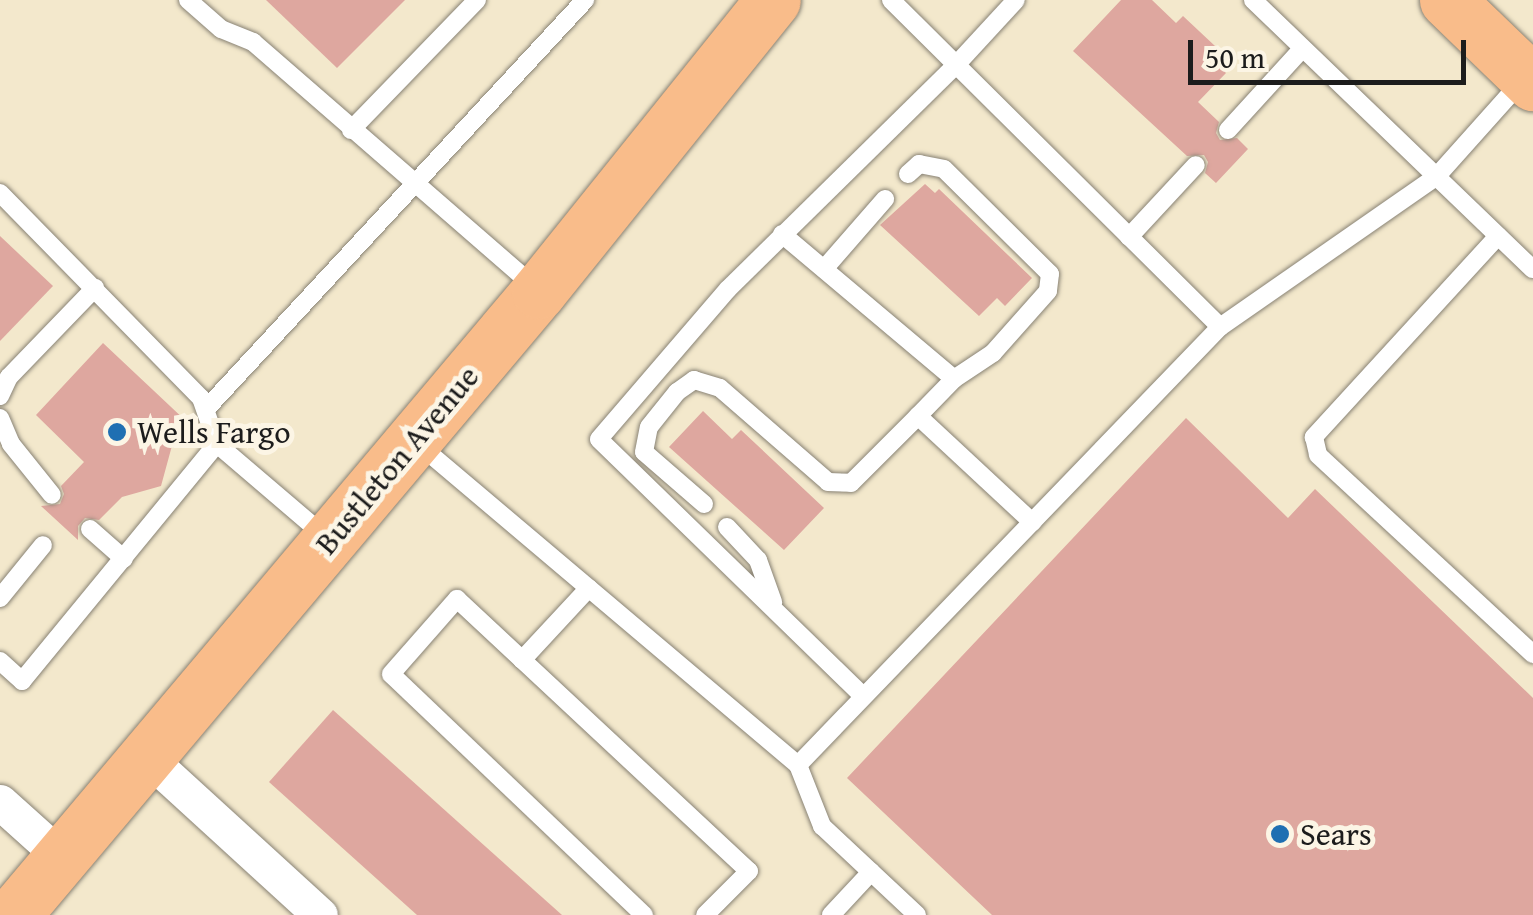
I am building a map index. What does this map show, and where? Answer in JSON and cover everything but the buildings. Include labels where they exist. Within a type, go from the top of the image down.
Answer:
[{"type":"main road","name":"Bustleton Avenue","points":[[14,915],[539,291],[773,0]]},
{"type":"main road","points":[[1447,0],[1529,80]]},
{"type":"street","points":[[146,756],[320,915]]},
{"type":"street","points":[[0,802],[62,857]]},
{"type":"lane","points":[[188,0],[221,29],[253,42],[539,291]]},
{"type":"lane","points":[[351,130],[477,0]]},
{"type":"lane","points":[[206,409],[585,0]]},
{"type":"lane","points":[[891,0],[1220,327]]},
{"type":"lane","points":[[863,696],[599,439],[728,289],[956,65],[1016,0]]},
{"type":"lane","points":[[1253,0],[1533,269]]},
{"type":"lane","points":[[1228,130],[1302,50]]},
{"type":"lane","points":[[798,765],[1220,327],[1437,176],[1529,80]]},
{"type":"lane","points":[[704,504],[644,452],[649,428],[677,392],[694,380],[720,388],[828,482],[851,483],[954,380],[993,353],[1048,291],[1050,274],[944,169],[918,164],[908,174]]},
{"type":"lane","points":[[1129,237],[1196,164]]},
{"type":"lane","points":[[0,193],[91,284],[206,409],[217,444],[331,540]]},
{"type":"lane","points":[[824,270],[885,199]]},
{"type":"lane","points":[[782,234],[954,380]]},
{"type":"lane","points":[[1498,236],[1314,437],[1318,455],[1533,654]]},
{"type":"lane","points":[[0,372],[91,284]]},
{"type":"lane","points":[[0,396],[9,378],[91,284]]},
{"type":"lane","points":[[918,416],[1032,522]]},
{"type":"lane","points":[[0,418],[11,444],[52,495]]},
{"type":"lane","points":[[412,440],[798,765],[822,826],[917,915]]},
{"type":"lane","points":[[0,661],[22,681],[217,444]]},
{"type":"lane","points":[[727,527],[758,560],[775,608]]},
{"type":"lane","points":[[90,529],[124,559]]},
{"type":"lane","points":[[0,598],[43,545]]},
{"type":"lane","points":[[522,660],[588,588]]},
{"type":"lane","points":[[644,915],[391,674],[457,599],[749,872],[705,915]]},
{"type":"lane","points":[[830,915],[871,872]]},
{"type":"place","name":"Wells Fargo","points":[[117,432]]},
{"type":"place","name":"Sears","points":[[1280,834]]}]
